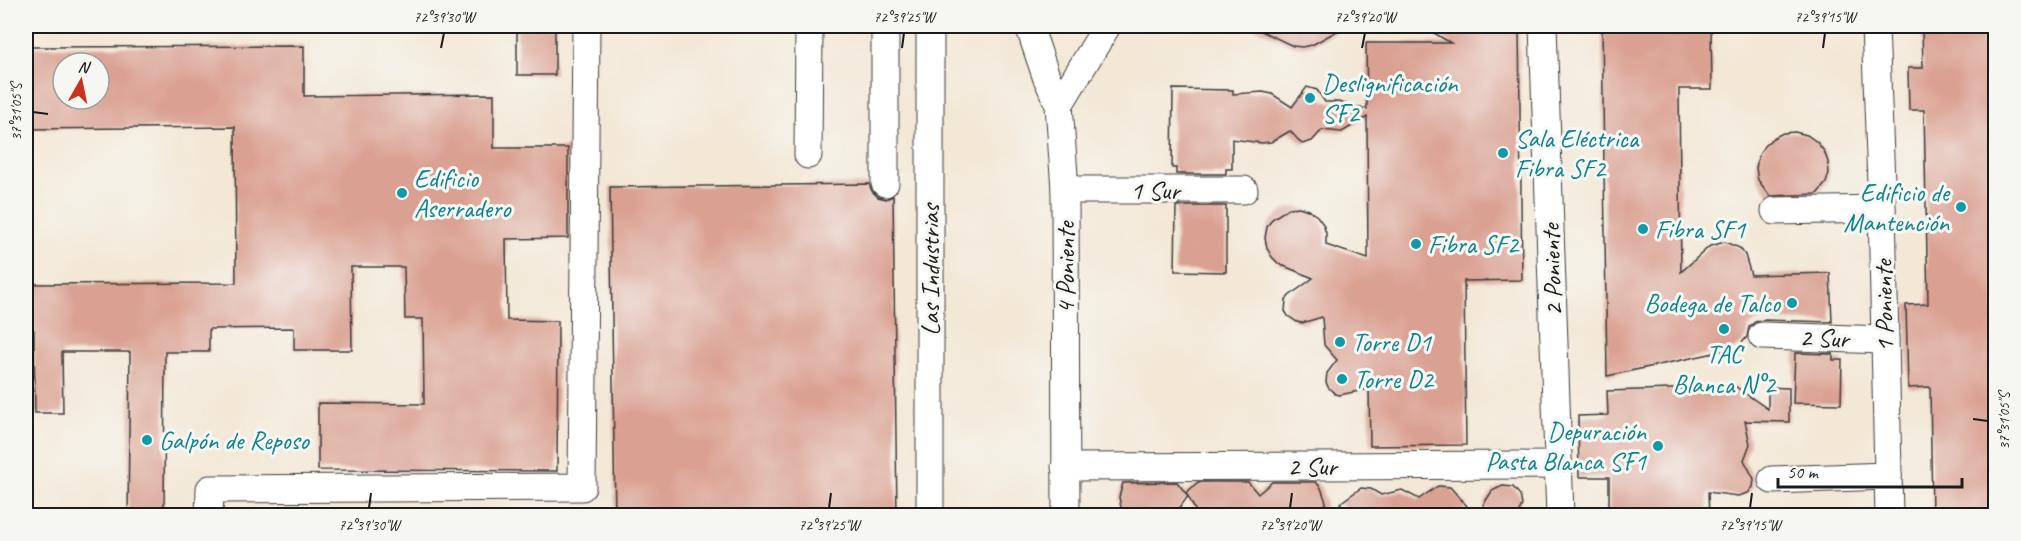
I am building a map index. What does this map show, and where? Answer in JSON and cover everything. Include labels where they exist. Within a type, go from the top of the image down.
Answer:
[{"type":"street","points":[[209,516],[210,489],[582,487],[586,26]]},
{"type":"street","points":[[808,155],[809,26]]},
{"type":"street","points":[[885,26],[885,183]]},
{"type":"street","name":"Las Industrias","points":[[930,26],[930,516]]},
{"type":"street","name":"4 Poniente","points":[[1029,26],[1046,76],[1059,105],[1065,190],[1066,516]]},
{"type":"street","points":[[1059,105],[1107,26]]},
{"type":"street","name":"2 Poniente","points":[[1543,26],[1560,516]]},
{"type":"street","name":"1 Poniente","points":[[1875,26],[1889,516]]},
{"type":"street","name":"1 Sur","points":[[1065,190],[1244,190]]},
{"type":"street","points":[[1775,211],[1882,209]]},
{"type":"street","name":"2 Sur","points":[[1762,336],[1885,340]]},
{"type":"street","name":"2 Sur","points":[[1065,467],[1559,465]]},
{"type":"street","points":[[1772,480],[1888,476]]},
{"type":"building","points":[[517,26],[555,26],[555,75],[517,75]]},
{"type":"building","points":[[1251,26],[1346,26],[1312,45],[1302,47],[1293,46]]},
{"type":"building","points":[[1422,26],[1519,26],[1522,280],[1464,281],[1466,445],[1370,446],[1369,389],[1335,394],[1326,382],[1327,373],[1337,360],[1324,345],[1322,317],[1302,323],[1288,316],[1285,311],[1286,300],[1289,296],[1313,278],[1279,264],[1267,248],[1265,238],[1267,227],[1272,219],[1289,208],[1299,207],[1317,216],[1323,224],[1326,245],[1368,259],[1367,117],[1342,132],[1322,130],[1312,141],[1302,144],[1290,131],[1271,142],[1232,139],[1232,169],[1226,169],[1226,174],[1176,174],[1176,168],[1172,168],[1173,89],[1233,90],[1233,94],[1263,92],[1272,94],[1292,107],[1307,87],[1317,90],[1325,102],[1338,102],[1367,109],[1366,43],[1451,43]]},
{"type":"building","name":"Fibra SF1","points":[[1602,26],[1711,26],[1712,89],[1679,89],[1681,272],[1710,246],[1725,242],[1740,248],[1745,255],[1751,275],[1830,273],[1832,322],[1763,320],[1749,327],[1747,337],[1733,349],[1607,376]]},
{"type":"building","name":"Edificio de Mantención","points":[[1922,26],[1995,26],[1995,516],[1932,516],[1930,387],[1908,388],[1906,305],[1928,304],[1924,110],[1909,110],[1908,68],[1923,68]]},
{"type":"building","name":"Edificio Aserradero","points":[[304,46],[304,96],[494,94],[494,148],[568,148],[568,238],[506,239],[507,320],[558,321],[557,471],[318,470],[318,403],[424,404],[423,319],[405,319],[404,267],[351,267],[352,350],[294,350],[294,328],[209,329],[209,352],[165,352],[164,516],[128,516],[130,352],[62,352],[63,413],[35,413],[34,330],[26,331],[26,284],[236,283],[235,127],[26,129],[26,47]]},
{"type":"building","points":[[1795,132],[1807,135],[1824,151],[1829,173],[1826,183],[1817,194],[1770,196],[1758,180],[1756,168],[1758,157],[1764,146],[1773,138],[1783,133]]},
{"type":"building","points":[[869,184],[878,197],[886,199],[893,196],[897,516],[615,516],[610,187]]},
{"type":"building","points":[[1176,206],[1226,206],[1226,272],[1175,271]]},
{"type":"building","points":[[1795,353],[1833,354],[1833,360],[1842,360],[1841,404],[1793,403]]},
{"type":"building","name":"Depuración Pasta Blanca SF1","points":[[1736,387],[1768,409],[1768,387],[1789,388],[1789,422],[1745,421],[1750,444],[1744,460],[1754,479],[1753,487],[1748,493],[1738,496],[1708,492],[1709,516],[1609,516],[1609,477],[1579,477],[1578,416],[1608,415],[1607,391]]},
{"type":"building","points":[[1177,482],[1188,496],[1174,516],[1125,516],[1119,497],[1123,483]]},
{"type":"building","points":[[1198,482],[1248,482],[1258,494],[1272,482],[1316,482],[1326,502],[1322,516],[1198,516],[1186,493]]},
{"type":"building","points":[[1438,486],[1450,487],[1467,506],[1460,516],[1353,516],[1340,503],[1361,488],[1371,489],[1381,495],[1402,490],[1419,499]]},
{"type":"building","points":[[1502,486],[1513,487],[1520,495],[1522,505],[1517,516],[1493,516],[1483,505],[1492,491]]},
{"type":"place","name":"Deslignificación SF2","points":[[1310,98]]},
{"type":"place","name":"Sala Eléctrica Fibra SF2","points":[[1503,153]]},
{"type":"place","name":"Edificio Aserradero","points":[[402,193]]},
{"type":"place","name":"Edificio de Mantención","points":[[1961,207]]},
{"type":"place","name":"Fibra SF1","points":[[1643,229]]},
{"type":"place","name":"Fibra SF2","points":[[1416,244]]},
{"type":"place","name":"Bodega de Talco","points":[[1792,303]]},
{"type":"place","name":"TAC Blanca N°2","points":[[1724,329]]},
{"type":"place","name":"Torre D1","points":[[1340,342]]},
{"type":"place","name":"Torre D2","points":[[1342,379]]},
{"type":"place","name":"Galpón de Reposo","points":[[147,440]]},
{"type":"place","name":"Depuración Pasta Blanca SF1","points":[[1658,446]]}]
